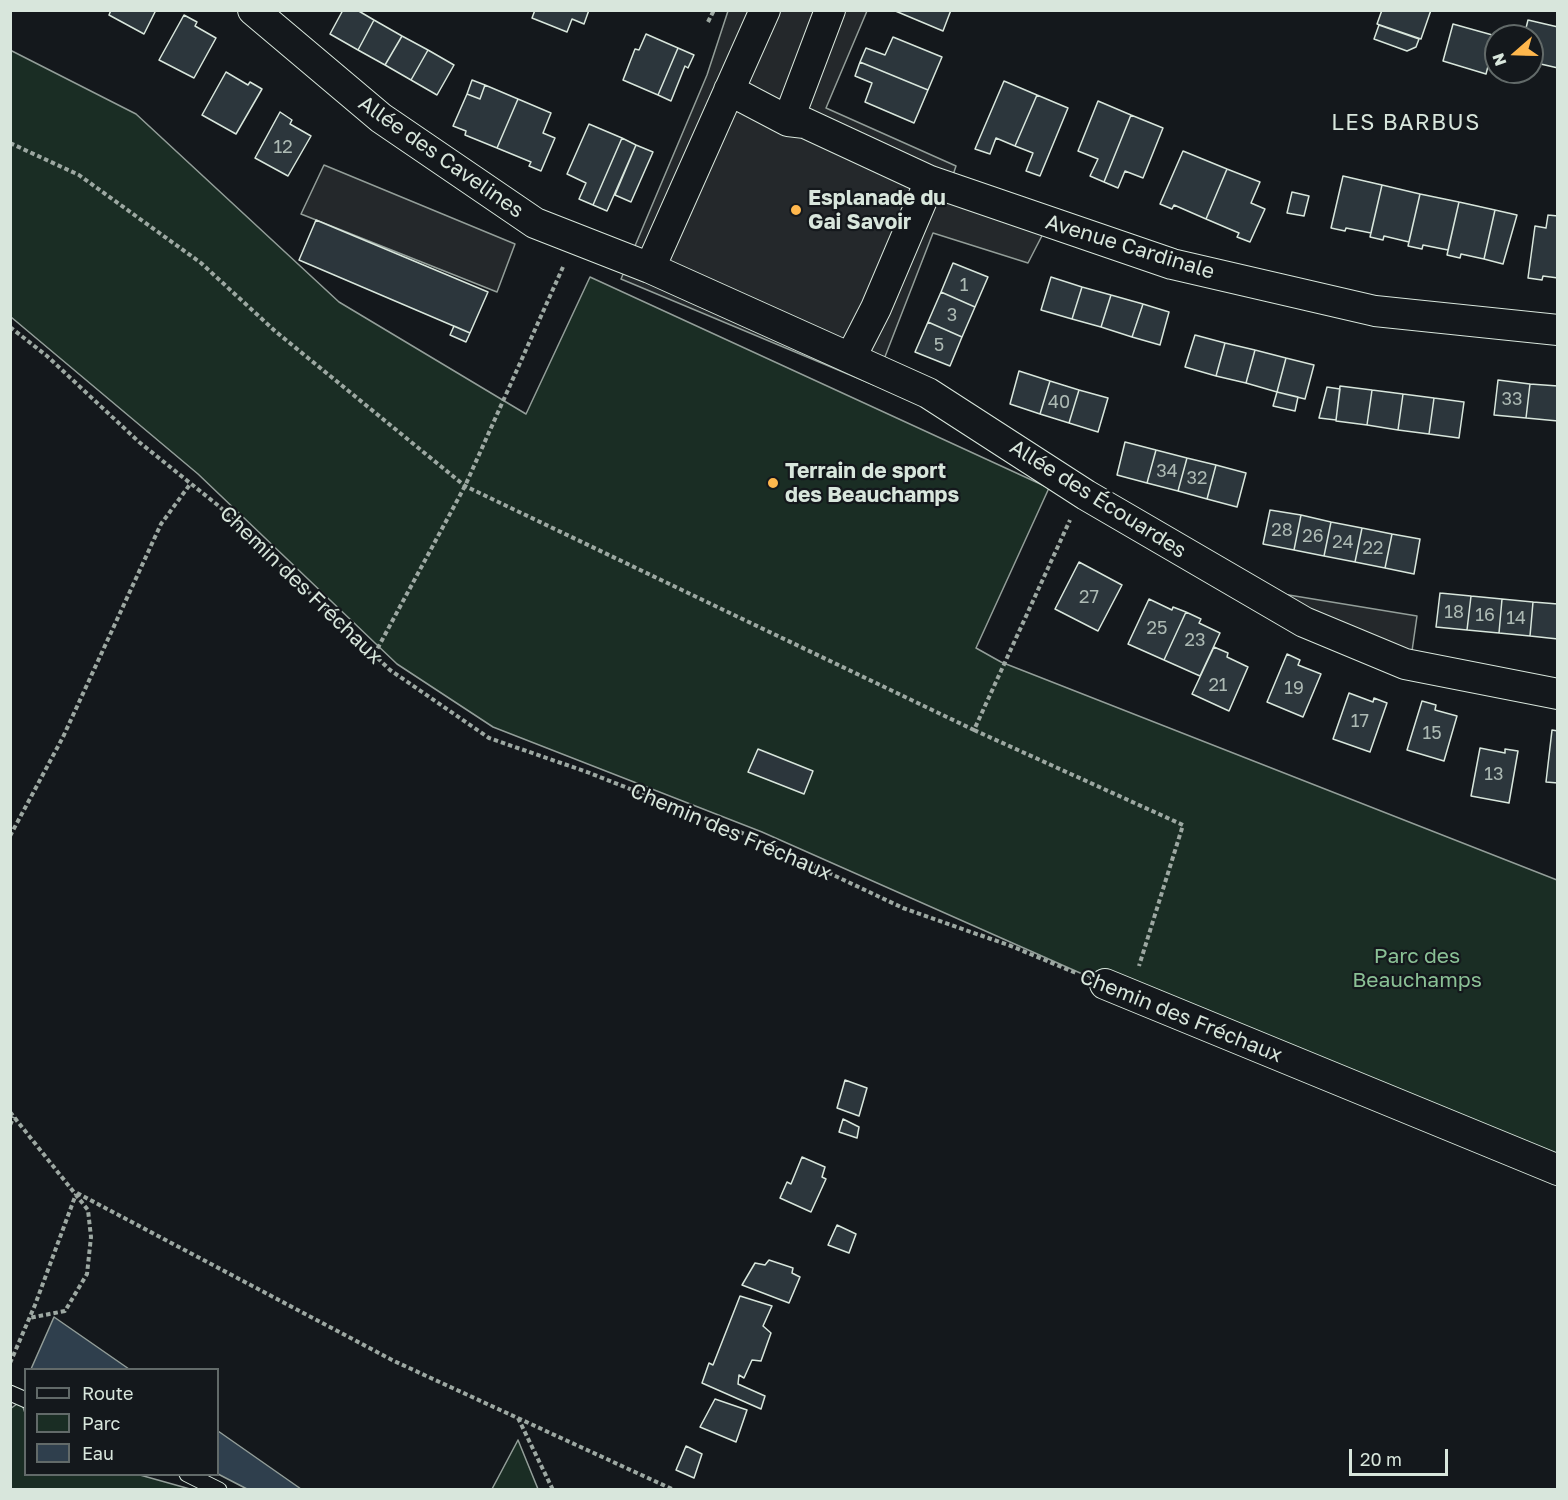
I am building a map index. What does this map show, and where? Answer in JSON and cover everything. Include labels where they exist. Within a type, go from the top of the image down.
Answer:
[{"type":"street","name":"Allée des Cavelines","points":[[253,10],[381,118],[536,224],[650,268]]},
{"type":"street","points":[[650,268],[765,10]]},
{"type":"street","points":[[788,121],[830,10]]},
{"type":"street","name":"Avenue Cardinale","points":[[729,90],[788,121],[805,123],[930,181],[1183,267],[1375,311],[1557,330]]},
{"type":"street","points":[[851,357],[876,308],[930,181]]},
{"type":"street","name":"Allée des Écouardes","points":[[650,268],[928,393],[1083,492],[1306,623],[1405,664],[1557,694]]},
{"type":"street","name":"Chemin des Fréchaux","points":[[1117,990],[1557,1170]]},
{"type":"lane","points":[[10,1393],[24,1399]]},
{"type":"lane","points":[[191,1476],[219,1490]]},
{"type":"path","points":[[708,22],[714,10]]},
{"type":"path","points":[[10,143],[79,175],[201,263],[275,332],[465,486],[974,730],[1183,825],[1117,990]]},
{"type":"path","points":[[374,655],[465,486],[576,239]]},
{"type":"path","name":"Chemin des Fréchaux","points":[[10,327],[47,356],[139,442],[220,507],[390,670],[489,738],[587,772],[734,830],[903,908],[1011,946],[1117,990]]},
{"type":"path","points":[[10,836],[63,737],[161,524],[191,483]]},
{"type":"path","points":[[974,730],[1083,492]]},
{"type":"path","points":[[10,1112],[88,1210],[91,1237],[87,1274],[65,1311],[29,1318]]},
{"type":"path","points":[[10,1125],[14,1117]]},
{"type":"path","points":[[10,1363],[76,1193]]},
{"type":"path","points":[[76,1193],[394,1361],[674,1490]]},
{"type":"path","points":[[518,1418],[553,1490]]},
{"type":"green space","name":"Parc des Beauchamps","points":[[10,50],[136,114],[339,302],[526,414],[590,277],[1049,488],[976,648],[1001,662],[1557,880],[1557,1170],[1105,984],[762,832],[493,727],[397,664],[198,474],[11,317]]},
{"type":"green space","points":[[21,1401],[24,1410],[24,1476],[144,1476],[190,1489],[11,1489],[10,1409]]},
{"type":"green space","points":[[518,1440],[538,1489],[492,1489]]},
{"type":"shaded area","name":"Esplanade du Gai Savoir","points":[[728,11],[867,11],[826,108],[956,166],[949,187],[1049,222],[1028,263],[933,233],[874,385],[621,279],[707,75]]},
{"type":"shaded area","points":[[324,165],[515,244],[497,292],[301,214]]},
{"type":"shaded area","points":[[1246,588],[1417,616],[1410,665]]},
{"type":"water","points":[[54,1317],[128,1368],[31,1368]]},
{"type":"water","points":[[219,1432],[301,1489],[247,1489],[219,1475]]},
{"type":"building","points":[[111,10],[156,10],[144,34],[109,15]]},
{"type":"building","points":[[343,10],[357,10],[374,20],[358,50],[330,34]]},
{"type":"building","points":[[535,10],[589,10],[584,24],[572,19],[567,32],[532,18]]},
{"type":"building","points":[[893,10],[951,10],[943,31]]},
{"type":"building","points":[[1382,10],[1431,10],[1421,39],[1377,24]]},
{"type":"building","points":[[184,15],[197,22],[195,26],[216,38],[194,78],[159,60]]},
{"type":"building","points":[[374,20],[402,36],[385,65],[358,50]]},
{"type":"building","points":[[1528,20],[1558,27],[1558,68],[1544,65],[1544,24],[1527,24]]},
{"type":"building","points":[[1453,24],[1484,33],[1484,73],[1443,61]]},
{"type":"building","points":[[1379,25],[1419,39],[1416,47],[1407,51],[1374,39]]},
{"type":"building","points":[[646,34],[678,48],[658,95],[623,80],[635,49],[639,50]]},
{"type":"building","points":[[402,36],[428,50],[411,80],[385,65]]},
{"type":"building","points":[[893,37],[942,57],[928,90],[860,62],[866,48],[885,55]]},
{"type":"building","points":[[678,48],[694,55],[688,68],[685,66],[671,101],[658,95]]},
{"type":"building","points":[[428,50],[454,65],[437,95],[411,80]]},
{"type":"building","points":[[860,62],[928,90],[914,123],[865,102],[872,83],[855,76]]},
{"type":"building","points":[[226,72],[248,85],[250,82],[262,89],[236,134],[202,115]]},
{"type":"building","points":[[472,80],[485,85],[480,99],[467,94]]},
{"type":"building","points":[[1004,81],[1037,95],[1015,146],[996,138],[990,154],[975,149]]},
{"type":"building","points":[[485,85],[518,99],[497,148],[465,135],[466,131],[453,126],[467,94],[480,99]]},
{"type":"building","points":[[1037,95],[1068,108],[1040,176],[1026,171],[1033,153],[1015,146]]},
{"type":"building","points":[[518,99],[551,113],[543,133],[555,138],[541,171],[529,166],[531,162],[497,148]]},
{"type":"building","points":[[1098,101],[1131,115],[1104,182],[1090,176],[1098,159],[1078,151]]},
{"type":"building","points":[[280,112],[292,120],[290,124],[311,136],[288,176],[255,158]]},
{"type":"building","points":[[1131,115],[1163,128],[1143,178],[1125,171],[1118,188],[1104,182]]},
{"type":"building","points":[[589,124],[622,138],[593,205],[579,199],[586,183],[567,174]]},
{"type":"building","points":[[622,138],[636,145],[607,211],[593,205]]},
{"type":"building","points":[[636,145],[653,152],[631,202],[615,195]]},
{"type":"building","points":[[1183,151],[1227,169],[1206,219],[1174,205],[1172,209],[1160,204]]},
{"type":"building","points":[[1227,169],[1260,182],[1251,203],[1265,209],[1250,242],[1237,237],[1239,233],[1206,219]]},
{"type":"building","points":[[1343,176],[1382,185],[1371,233],[1346,228],[1345,231],[1331,228]]},
{"type":"building","points":[[1382,185],[1420,194],[1409,242],[1384,236],[1383,240],[1370,237]]},
{"type":"building","points":[[1292,192],[1309,196],[1304,216],[1287,213]]},
{"type":"building","points":[[1420,194],[1459,202],[1448,250],[1423,245],[1422,249],[1408,246]]},
{"type":"building","points":[[1459,202],[1495,210],[1484,259],[1461,254],[1460,258],[1447,255]]},
{"type":"building","points":[[1495,210],[1517,215],[1503,264],[1484,259]]},
{"type":"building","points":[[1548,215],[1558,216],[1558,278],[1543,276],[1542,280],[1528,278],[1535,226],[1546,228]]},
{"type":"building","points":[[316,220],[488,292],[470,333],[299,260]]},
{"type":"building","points":[[953,263],[988,277],[975,307],[941,292]]},
{"type":"building","points":[[1051,277],[1082,287],[1072,319],[1041,310]]},
{"type":"building","points":[[1082,287],[1111,295],[1101,327],[1072,319]]},
{"type":"building","points":[[941,292],[975,307],[962,337],[928,322]]},
{"type":"building","points":[[1111,295],[1143,304],[1132,337],[1101,327]]},
{"type":"building","points":[[1143,304],[1169,312],[1160,345],[1132,337]]},
{"type":"building","points":[[928,322],[962,337],[950,366],[915,352]]},
{"type":"building","points":[[454,326],[470,333],[466,342],[450,335]]},
{"type":"building","points":[[1195,335],[1225,343],[1216,376],[1185,367]]},
{"type":"building","points":[[1225,343],[1255,350],[1246,383],[1216,376]]},
{"type":"building","points":[[1255,350],[1286,358],[1277,392],[1246,383]]},
{"type":"building","points":[[1286,358],[1314,365],[1305,399],[1277,392]]},
{"type":"building","points":[[1019,371],[1050,381],[1040,414],[1010,404]]},
{"type":"building","points":[[1498,380],[1530,384],[1526,418],[1494,415]]},
{"type":"building","points":[[1050,381],[1079,390],[1069,423],[1040,414]]},
{"type":"building","points":[[1530,384],[1558,386],[1558,421],[1526,418]]},
{"type":"building","points":[[1340,386],[1372,390],[1367,425],[1336,421]]},
{"type":"building","points":[[1327,387],[1340,389],[1336,420],[1319,418]]},
{"type":"building","points":[[1079,390],[1108,398],[1098,432],[1069,423]]},
{"type":"building","points":[[1372,390],[1403,394],[1398,430],[1367,425]]},
{"type":"building","points":[[1277,392],[1298,397],[1295,411],[1273,406]]},
{"type":"building","points":[[1403,394],[1434,398],[1429,434],[1398,430]]},
{"type":"building","points":[[1434,398],[1464,402],[1459,438],[1429,434]]},
{"type":"building","points":[[1125,442],[1156,450],[1147,483],[1117,475]]},
{"type":"building","points":[[1156,450],[1187,458],[1178,491],[1147,483]]},
{"type":"building","points":[[1187,458],[1216,465],[1207,499],[1178,491]]},
{"type":"building","points":[[1216,465],[1246,473],[1237,507],[1207,499]]},
{"type":"building","points":[[1270,510],[1301,515],[1294,550],[1263,544]]},
{"type":"building","points":[[1301,515],[1331,522],[1324,556],[1294,550]]},
{"type":"building","points":[[1331,522],[1362,528],[1355,562],[1324,556]]},
{"type":"building","points":[[1362,528],[1392,534],[1385,568],[1355,562]]},
{"type":"building","points":[[1392,534],[1420,539],[1414,574],[1385,568]]},
{"type":"building","points":[[1079,562],[1122,585],[1098,631],[1055,609]]},
{"type":"building","points":[[1440,593],[1471,596],[1467,630],[1436,627]]},
{"type":"building","points":[[1471,596],[1502,599],[1499,633],[1467,630]]},
{"type":"building","points":[[1149,599],[1172,610],[1173,607],[1186,612],[1164,660],[1128,644]]},
{"type":"building","points":[[1502,599],[1533,602],[1530,636],[1499,633]]},
{"type":"building","points":[[1533,602],[1558,604],[1558,639],[1530,636]]},
{"type":"building","points":[[1186,612],[1201,619],[1199,623],[1220,633],[1200,676],[1164,660]]},
{"type":"building","points":[[1214,647],[1228,653],[1227,657],[1248,667],[1229,711],[1192,694]]},
{"type":"building","points":[[1287,654],[1300,660],[1298,665],[1321,674],[1303,717],[1267,702]]},
{"type":"building","points":[[1349,693],[1373,702],[1374,698],[1387,703],[1370,752],[1333,739]]},
{"type":"building","points":[[1422,701],[1436,705],[1435,710],[1457,716],[1444,761],[1407,750]]},
{"type":"building","points":[[1552,730],[1558,731],[1558,783],[1546,782]]},
{"type":"building","points":[[1480,748],[1505,753],[1505,749],[1518,751],[1509,803],[1471,796]]},
{"type":"building","points":[[758,749],[813,771],[804,794],[748,772]]},
{"type":"building","points":[[845,1080],[867,1088],[859,1116],[837,1108]]},
{"type":"building","points":[[843,1119],[859,1127],[857,1138],[839,1132]]},
{"type":"building","points":[[802,1157],[825,1167],[822,1177],[826,1179],[811,1212],[780,1198],[787,1182],[791,1184]]},
{"type":"building","points":[[837,1225],[856,1234],[849,1253],[828,1245]]},
{"type":"building","points":[[769,1260],[793,1268],[792,1273],[800,1277],[789,1303],[742,1285],[755,1263],[765,1265]]},
{"type":"building","points":[[740,1296],[772,1306],[763,1326],[771,1333],[761,1361],[752,1360],[744,1378],[739,1375],[738,1384],[765,1396],[761,1409],[702,1383],[709,1363],[713,1365]]},
{"type":"building","points":[[715,1399],[747,1410],[736,1442],[700,1427]]},
{"type":"building","points":[[686,1446],[702,1454],[694,1478],[676,1470]]},
{"type":"place","name":"Esplanade du Gai Savoir","points":[[796,210]]},
{"type":"place","name":"Terrain de sport des Beauchamps","points":[[773,483]]},
{"type":"district","name":"LES BARBUS","points":[[1406,123]]}]
